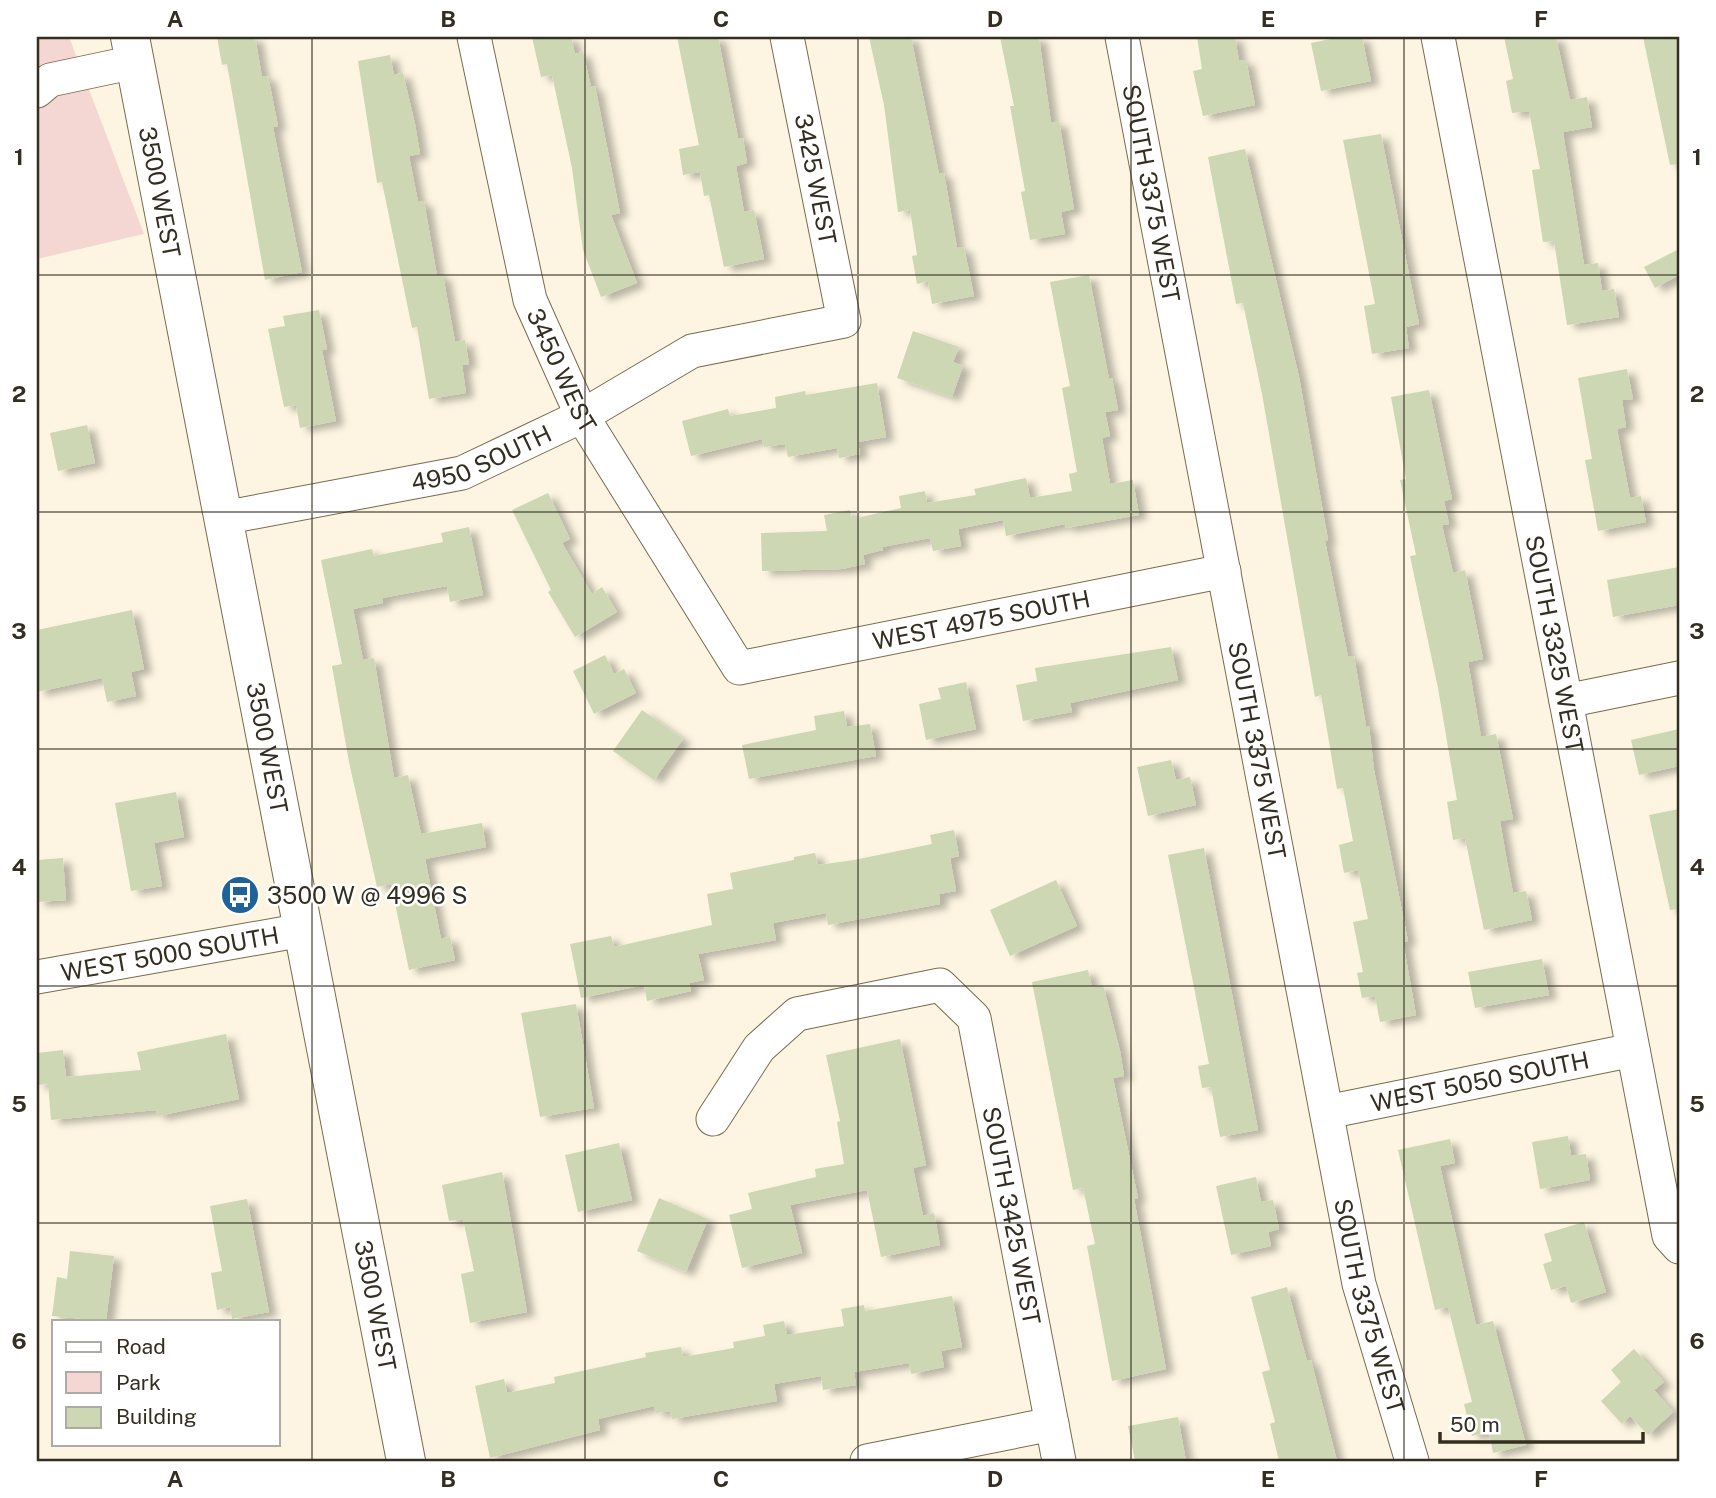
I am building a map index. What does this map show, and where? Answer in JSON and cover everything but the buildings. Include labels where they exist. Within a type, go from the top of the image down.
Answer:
[{"type":"main road","name":"3500 WEST","points":[[132,49],[406,1461]]},
{"type":"street","name":"3450 WEST","points":[[474,37],[530,300],[582,416],[739,668]]},
{"type":"street","name":"3425 WEST","points":[[787,37],[844,321]]},
{"type":"street","name":"SOUTH 3375 WEST","points":[[1122,37],[1359,1284],[1407,1436],[1412,1461]]},
{"type":"street","name":"SOUTH 3325 WEST","points":[[1438,37],[1669,1236],[1679,1247]]},
{"type":"street","points":[[37,91],[50,80],[132,49]]},
{"type":"street","name":"4950 SOUTH","points":[[223,518],[462,472],[582,416],[692,351],[844,321]]},
{"type":"street","name":"WEST 4975 SOUTH","points":[[739,668],[1224,571]]},
{"type":"street","points":[[1566,701],[1679,678]]},
{"type":"street","name":"WEST 5000 SOUTH","points":[[37,977],[303,930]]},
{"type":"street","name":"SOUTH 3425 WEST","points":[[713,1119],[759,1048],[797,1013],[940,985],[974,1018],[1059,1461]]},
{"type":"street","name":"WEST 5050 SOUTH","points":[[1327,1112],[1633,1050]]},
{"type":"street","points":[[867,1461],[1052,1424]]},
{"type":"green space","points":[[37,37],[69,37],[144,234],[37,259]]},
{"type":"place","name":"3500 W @ 4996 S","points":[[240,895]]}]
